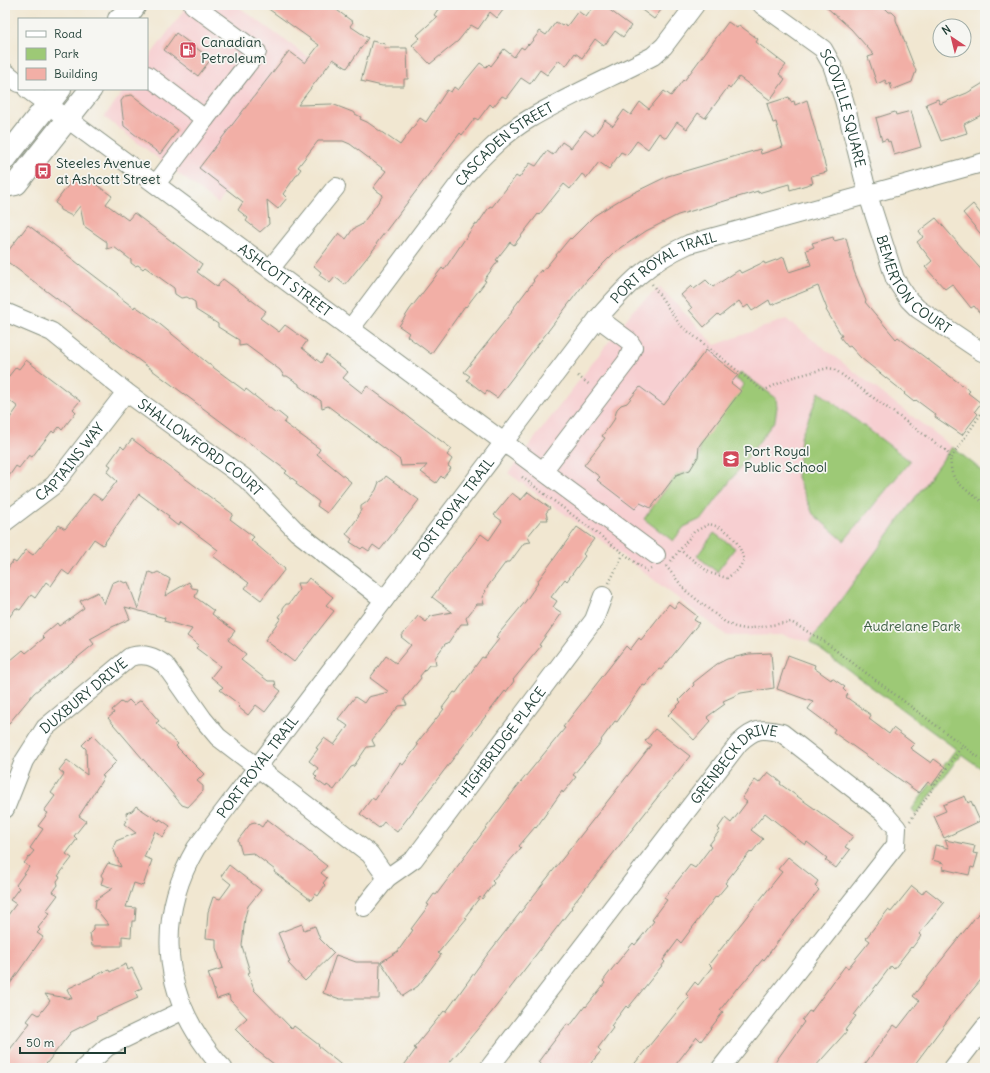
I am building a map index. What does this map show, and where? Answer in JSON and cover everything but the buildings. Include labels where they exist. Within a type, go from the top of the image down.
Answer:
[{"type":"main road","points":[[5,186],[16,184],[90,90]]},
{"type":"main road","points":[[5,159],[54,97]]},
{"type":"street","points":[[156,184],[257,52],[193,5]]},
{"type":"street","name":"CASCADEN STREET","points":[[351,328],[467,173],[480,159],[527,120],[653,56],[664,46],[695,5]]},
{"type":"street","name":"SCOVILLE SQUARE","points":[[762,5],[823,49],[832,65],[844,100],[868,195]]},
{"type":"street","points":[[5,72],[18,82]]},
{"type":"street","points":[[148,76],[205,119]]},
{"type":"street","name":"ASHCOTT STREET","points":[[31,90],[54,97],[67,118],[543,470],[659,564]]},
{"type":"street","name":"PORT ROYAL TRAIL","points":[[223,1068],[217,1063],[196,1032],[184,1010],[174,978],[169,941],[171,913],[178,886],[187,864],[196,848],[384,600],[502,441],[598,318],[643,270],[672,252],[689,244],[985,162]]},
{"type":"street","points":[[270,269],[336,187]]},
{"type":"street","name":"BEMERTON COURT","points":[[868,195],[895,279],[909,300],[928,317],[982,352],[985,352]]},
{"type":"street","name":"SHALLOWFORD COURT","points":[[5,312],[52,332],[126,392],[246,479],[297,532],[384,600]]},
{"type":"street","points":[[543,470],[627,361],[633,347],[629,341],[598,318]]},
{"type":"street","name":"CAPTAINS WAY","points":[[5,522],[54,485],[126,392]]},
{"type":"street","name":"HIGHBRIDGE PLACE","points":[[364,907],[387,878],[414,859],[594,620],[603,596]]},
{"type":"street","name":"DUXBURY DRIVE","points":[[5,810],[24,761],[45,728],[130,657],[138,655],[152,656],[165,665],[203,719],[218,737],[258,767]]},
{"type":"street","name":"GRENBECK DRIVE","points":[[489,1068],[740,743],[749,734],[763,728],[782,733],[883,812],[897,828]]},
{"type":"street","points":[[258,767],[370,854],[387,878]]},
{"type":"street","points":[[721,1068],[896,845],[897,828]]},
{"type":"street","points":[[84,1068],[107,1047],[184,1010]]},
{"type":"street","points":[[953,1068],[985,1027]]},
{"type":"path","points":[[643,270],[678,323],[763,391],[790,378],[832,367],[945,450],[951,459],[952,473],[955,479],[985,504]]},
{"type":"path","points":[[951,459],[985,408]]},
{"type":"path","points":[[520,476],[623,555],[647,571],[680,550],[694,532],[709,524],[722,527],[738,543],[744,560],[738,570],[727,578],[710,573],[680,550]]},
{"type":"path","points":[[603,596],[623,555]]},
{"type":"path","points":[[659,564],[686,590],[725,622],[735,627],[746,629],[791,622],[822,640],[985,762]]},
{"type":"path","points":[[897,828],[910,821],[962,746]]},
{"type":"shaded area","points":[[188,5],[236,5],[322,67],[218,204],[104,117],[124,90],[148,90],[148,59]]},
{"type":"shaded area","name":"Port Royal Public School","points":[[660,287],[715,345],[786,319],[952,447],[810,642],[783,635],[727,636],[620,554],[508,473],[634,309]]},
{"type":"green space","points":[[741,372],[776,398],[777,407],[775,420],[703,518],[684,527],[673,541],[644,519],[676,475],[689,471],[700,456],[699,445],[744,384],[736,379]]},
{"type":"green space","points":[[819,392],[910,461],[844,541],[813,514],[797,477],[801,437]]},
{"type":"green space","name":"Audrelane Park","points":[[952,447],[985,473],[985,771],[961,754],[916,815],[912,809],[956,749],[810,642]]},
{"type":"green space","points":[[714,533],[735,548],[717,572],[697,556]]},
{"type":"place","name":"Canadian Petroleum","points":[[188,50]]},
{"type":"place","name":"Steeles Avenue at Ashcott Street","points":[[43,171]]},
{"type":"place","name":"Port Royal Public School","points":[[731,459]]}]
